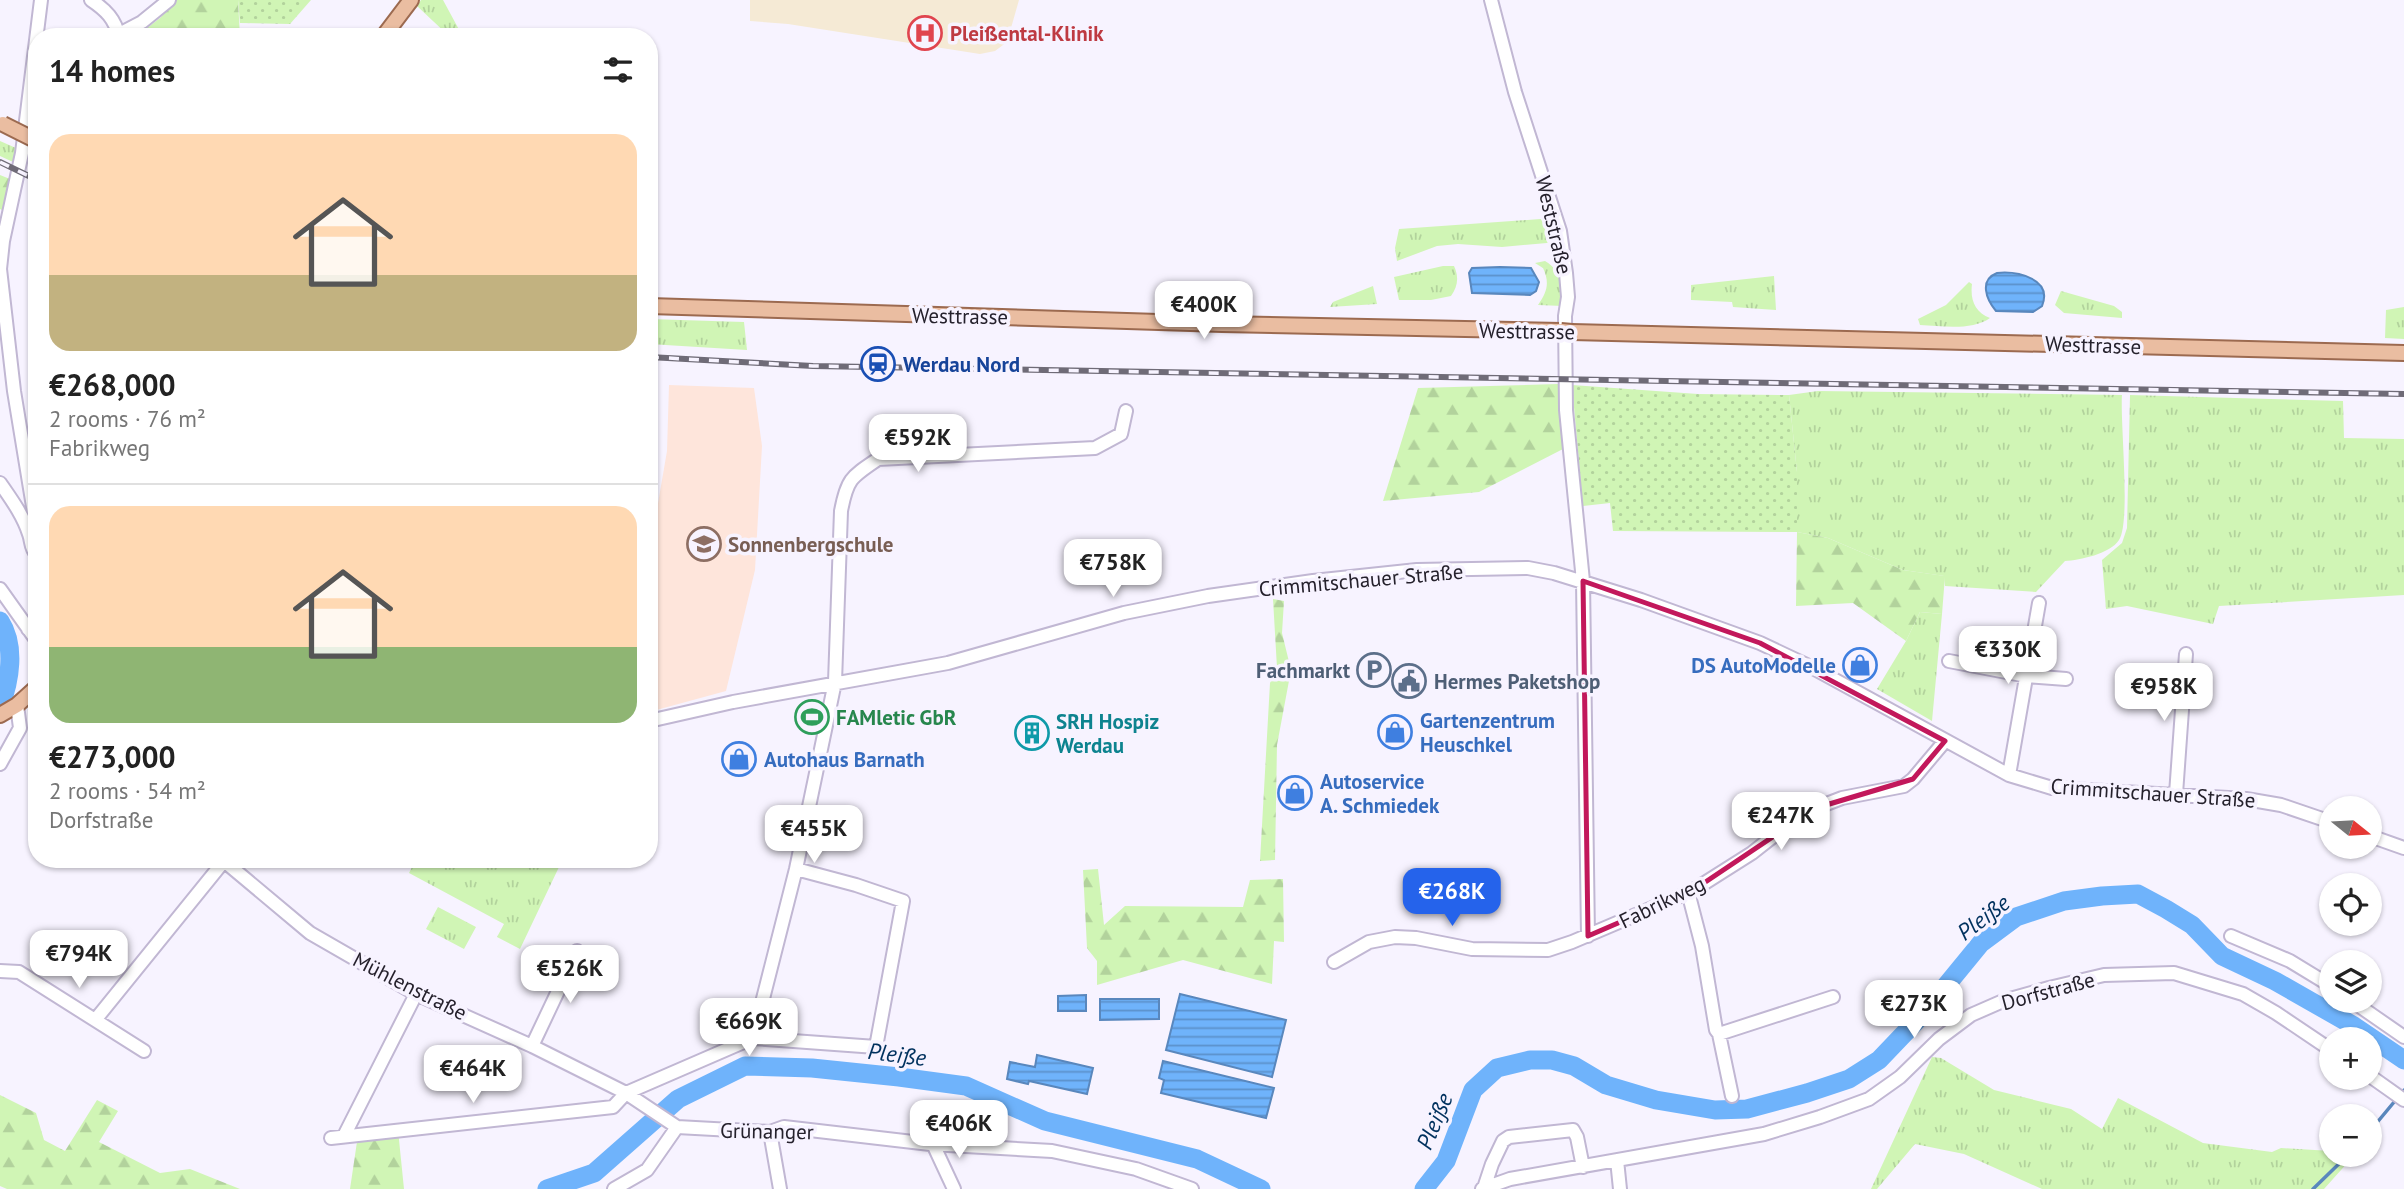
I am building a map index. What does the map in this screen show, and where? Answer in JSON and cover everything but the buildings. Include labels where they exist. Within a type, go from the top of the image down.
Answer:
[{"type":"main road","points":[[390,28],[411,0]]},
{"type":"main road","points":[[2,123],[28,136]]},
{"type":"main road","name":"Westtrasse","points":[[658,306],[2404,353]]},
{"type":"main road","points":[[10,709],[28,694]]},
{"type":"street","points":[[38,28],[41,0]]},
{"type":"street","points":[[91,0],[114,20],[116,28]]},
{"type":"street","points":[[132,28],[169,0]]},
{"type":"street","name":"Weststraße","points":[[1492,0],[1515,92],[1550,196],[1564,256],[1568,297],[1565,316],[1566,410],[1583,581]]},
{"type":"street","points":[[28,105],[22,153],[3,241],[0,269],[13,391],[28,478]]},
{"type":"street","points":[[753,1038],[796,869],[835,682],[841,511],[845,489],[853,475],[878,459],[1095,448],[1121,434],[1126,411]]},
{"type":"street","points":[[0,483],[28,532]]},
{"type":"street","name":"Crimmitschauer Straße","points":[[658,719],[835,682],[948,663],[1124,613],[1208,596],[1417,570],[1528,568],[1583,581],[1760,643],[1815,669],[2009,775],[2052,788],[2260,801],[2319,818]]},
{"type":"street","name":"Fabrikweg","points":[[1583,581],[1588,936]]},
{"type":"street","points":[[0,589],[27,629]]},
{"type":"street","points":[[2009,775],[2039,603]]},
{"type":"street","points":[[2176,794],[2186,654]]},
{"type":"street","points":[[1949,661],[2027,676],[2066,679]]},
{"type":"street","points":[[0,765],[20,728],[10,709]]},
{"type":"street","name":"Fabrikweg","points":[[1334,962],[1369,942],[1395,937],[1472,948],[1548,950],[1588,936],[1688,892],[1752,853],[1815,808],[1842,798],[1904,786],[1945,741]]},
{"type":"street","points":[[2382,840],[2404,848]]},
{"type":"street","points":[[96,1019],[218,868]]},
{"type":"street","name":"Mühlenstraße","points":[[233,868],[310,933],[416,994],[532,1046],[626,1093],[673,1124]]},
{"type":"street","points":[[416,994],[338,1137],[613,1107],[626,1093],[753,1038],[876,1047],[903,901],[796,869]]},
{"type":"street","points":[[1688,892],[1702,946],[1716,1030],[1720,1034],[1731,1096]]},
{"type":"street","points":[[2231,936],[2278,955],[2319,979]]},
{"type":"street","points":[[532,1046],[577,951]]},
{"type":"street","points":[[0,971],[19,972],[144,1051]]},
{"type":"street","name":"Dorfstraße","points":[[1483,1189],[1510,1179],[1764,1134],[1820,1117],[1869,1099],[1900,1077],[1939,1039],[1971,1015],[2003,1001],[2104,975],[2174,973],[2243,994],[2319,1042]]},
{"type":"street","points":[[1720,1034],[1833,997]]},
{"type":"street","points":[[2369,1013],[2404,1037]]},
{"type":"street","points":[[2382,1085],[2404,1100]]},
{"type":"street","points":[[614,1189],[647,1170],[673,1124]]},
{"type":"street","name":"Grünanger","points":[[673,1124],[770,1132],[784,1127],[933,1144],[1052,1151],[1136,1169],[1192,1189]]},
{"type":"street","points":[[1483,1189],[1499,1146],[1509,1138],[1573,1130],[1577,1136],[1583,1167]]},
{"type":"street","points":[[770,1132],[780,1189]]},
{"type":"street","points":[[933,1144],[954,1189]]},
{"type":"street","points":[[1617,1160],[1620,1189]]},
{"type":"highlighted area","points":[[1583,581],[1760,643],[1945,741],[1913,779],[1816,808],[1692,891],[1588,936]]},
{"type":"shaded area","name":"Pleißental-Klinik","points":[[750,0],[1019,0],[1007,42],[995,51],[980,54],[788,24],[750,21]]},
{"type":"shaded area","name":"Sonnenbergschule","points":[[669,385],[754,388],[762,446],[755,570],[726,691],[658,710],[658,504],[667,451]]},
{"type":"green space","points":[[176,0],[238,0],[240,28],[147,28]]},
{"type":"green space","points":[[238,0],[311,0],[290,24],[240,23]]},
{"type":"green space","points":[[421,0],[443,0],[458,28],[440,28],[417,6]]},
{"type":"green space","points":[[0,141],[16,148],[13,162],[0,156]]},
{"type":"green space","points":[[0,175],[10,179],[4,211],[0,209]]},
{"type":"green space","points":[[1554,218],[1555,234],[1547,243],[1502,247],[1458,244],[1437,246],[1397,261],[1395,248],[1399,229]]},
{"type":"green space","points":[[1545,261],[1558,275],[1562,286],[1563,306],[1538,305],[1547,283],[1543,268],[1535,263]]},
{"type":"green space","points":[[1454,266],[1456,270],[1457,281],[1451,296],[1431,300],[1399,300],[1394,277]]},
{"type":"green space","points":[[1774,276],[1776,310],[1733,307],[1732,302],[1691,300],[1691,285]]},
{"type":"green space","points":[[1969,282],[1972,284],[1975,305],[1990,318],[1966,326],[1920,325],[1918,319],[1946,305]]},
{"type":"green space","points":[[1373,286],[1377,304],[1330,307],[1333,302]]},
{"type":"green space","points":[[2061,291],[2114,306],[2122,312],[2122,318],[2064,313],[2055,305]]},
{"type":"green space","points":[[2404,307],[2404,339],[2385,338],[2386,310]]},
{"type":"green space","points":[[658,319],[744,322],[747,350],[658,345]]},
{"type":"green space","points":[[1558,384],[1563,449],[1479,492],[1383,501],[1418,388]]},
{"type":"green space","points":[[1572,385],[1698,394],[1789,395],[1797,472],[1797,532],[1613,531],[1610,503],[1583,506]]},
{"type":"green space","points":[[1818,391],[2122,395],[2125,494],[2119,540],[2102,553],[2065,561],[2036,592],[1945,586],[1944,576],[1903,570],[1828,538],[1797,532],[1797,472],[1789,395]]},
{"type":"green space","points":[[2130,395],[2343,401],[2344,438],[2404,439],[2404,595],[2219,606],[2213,624],[2127,606],[2106,609],[2102,560],[2122,543],[2127,528]]},
{"type":"green space","points":[[1797,532],[1828,538],[1903,570],[1945,576],[1942,614],[1920,612],[1906,641],[1853,603],[1796,606]]},
{"type":"green space","points":[[1273,599],[1284,601],[1282,633],[1291,670],[1277,745],[1275,860],[1260,861],[1270,683],[1277,668]]},
{"type":"green space","points":[[1920,612],[1942,614],[1932,721],[1877,689]]},
{"type":"green space","points":[[412,868],[559,868],[520,949],[497,937],[504,924],[409,873]]},
{"type":"green space","points":[[1098,869],[1104,925],[1125,906],[1243,907],[1250,880],[1283,879],[1284,942],[1274,941],[1272,984],[1183,960],[1097,985],[1097,961],[1087,948],[1083,870]]},
{"type":"green space","points":[[438,907],[476,927],[464,949],[426,929]]},
{"type":"green space","points":[[1932,1057],[1941,1058],[1994,1090],[2071,1109],[2102,1129],[2118,1098],[2203,1143],[2272,1152],[2281,1148],[2319,1150],[2319,1167],[2344,1167],[2324,1189],[2042,1189],[1964,1154],[1915,1144],[1877,1189],[1871,1189]]},
{"type":"green space","points":[[0,1095],[36,1113],[44,1140],[65,1151],[97,1100],[118,1111],[99,1142],[160,1173],[190,1169],[240,1189],[7,1189],[0,1186]]},
{"type":"green space","points":[[398,1130],[404,1189],[350,1189],[358,1135]]},
{"type":"water","points":[[1472,268],[1531,268],[1539,282],[1536,291],[1530,295],[1472,293],[1469,273]]},
{"type":"water","points":[[1997,273],[2023,275],[2038,283],[2043,289],[2042,306],[2033,312],[1996,311],[1989,301],[1986,285],[1991,276]]},
{"type":"water","points":[[1180,994],[1286,1020],[1272,1077],[1166,1050]]},
{"type":"water","points":[[1086,995],[1086,1011],[1058,1011],[1058,996]]},
{"type":"water","points":[[1100,999],[1159,999],[1159,1019],[1100,1020]]},
{"type":"water","points":[[1037,1055],[1093,1068],[1087,1094],[1007,1079],[1010,1062],[1035,1067]]},
{"type":"water","points":[[1163,1061],[1274,1088],[1266,1118],[1161,1093],[1164,1080],[1159,1078]]},
{"type":"waterway","name":"Pleiße","points":[[0,621],[10,652],[10,664],[0,707]]},
{"type":"waterway","name":"Pleiße","points":[[1424,1189],[1446,1161],[1473,1090],[1497,1068],[1530,1060],[1552,1060],[1574,1066],[1606,1085],[1656,1100],[1715,1110],[1747,1109],[1807,1093],[1849,1079],[1879,1060],[1922,1015],[1981,943],[2016,917],[2064,901],[2138,894],[2192,925],[2222,956],[2275,981],[2354,1026],[2404,1060]]},
{"type":"waterway","name":"Pleiße","points":[[547,1189],[594,1173],[678,1099],[745,1066],[812,1068],[966,1086],[1045,1121],[1197,1159],[1261,1189]]},
{"type":"waterway","points":[[2382,1117],[2404,1090]]},
{"type":"waterway","points":[[2313,1189],[2336,1167]]},
{"type":"railway","points":[[0,162],[28,176]]},
{"type":"railway","points":[[658,357],[813,366],[2404,394]]},
{"type":"place","name":"Pleißental-Klinik","points":[[925,33]]},
{"type":"place","name":"Werdau Nord","points":[[878,364]]},
{"type":"place","name":"Sonnenbergschule","points":[[704,544]]},
{"type":"place","name":"DS AutoModelle","points":[[1860,665]]},
{"type":"place","name":"Fachmarkt","points":[[1374,670]]},
{"type":"place","name":"Hermes Paketshop","points":[[1409,681]]},
{"type":"place","name":"FAMletic GbR","points":[[812,717]]},
{"type":"place","name":"Gartenzentrum Heuschkel","points":[[1395,732]]},
{"type":"place","name":"SRH Hospiz Werdau","points":[[1032,733]]},
{"type":"place","name":"Autohaus Barnath","points":[[739,759]]},
{"type":"place","name":"Autoservice A. Schmiedek","points":[[1295,793]]}]
